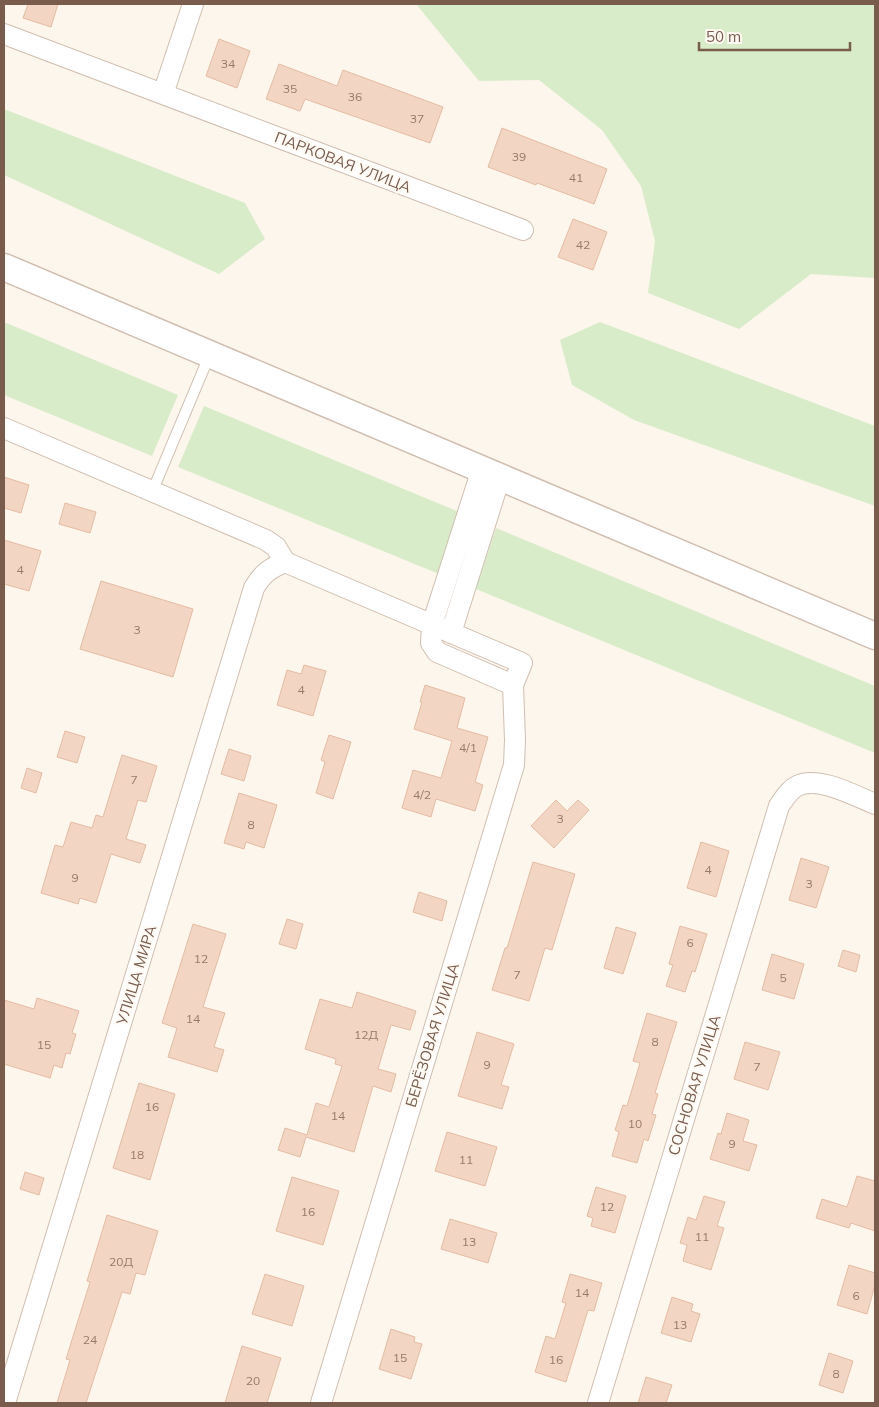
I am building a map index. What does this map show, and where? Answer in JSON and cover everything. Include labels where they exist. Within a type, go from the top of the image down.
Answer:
[{"type":"street","points":[[163,94],[193,4]]},
{"type":"street","name":"ПАРКОВАЯ УЛИЦА","points":[[4,34],[522,230]]},
{"type":"street","points":[[4,267],[875,636]]},
{"type":"street","points":[[4,428],[266,540],[276,548],[285,562],[451,633],[491,473]]},
{"type":"street","points":[[491,473],[432,625],[431,643],[437,652],[513,685]]},
{"type":"street","name":"УЛИЦА МИРА","points":[[6,1403],[254,588],[271,567],[285,562]]},
{"type":"street","name":"БЕРЁЗОВАЯ УЛИЦА","points":[[321,1403],[514,765],[513,685],[522,663],[451,633]]},
{"type":"street","name":"СОСНОВАЯ УЛИЦА","points":[[598,1403],[778,806],[787,794],[798,786],[809,783],[822,783],[875,804]]},
{"type":"lane","points":[[152,492],[210,354]]},
{"type":"green space","points":[[416,4],[875,4],[875,278],[811,274],[739,329],[648,293],[655,241],[641,186],[602,130],[539,80],[479,81]]},
{"type":"green space","points":[[4,109],[245,203],[265,239],[219,274],[4,175]]},
{"type":"green space","points":[[4,322],[178,395],[152,456],[4,395]]},
{"type":"green space","points":[[600,322],[875,426],[875,506],[634,420],[572,385],[560,340]]},
{"type":"green space","points":[[204,406],[459,512],[439,574],[178,467]]},
{"type":"green space","points":[[496,528],[875,686],[875,753],[476,589]]},
{"type":"building","points":[[28,4],[58,4],[51,27],[23,18]]},
{"type":"building","points":[[219,39],[250,51],[237,88],[206,76]]},
{"type":"building","points":[[279,64],[337,86],[343,70],[443,107],[430,143],[305,99],[300,111],[266,99]]},
{"type":"building","points":[[502,128],[607,169],[594,204],[488,167]]},
{"type":"building","points":[[573,219],[607,232],[593,270],[558,257]]},
{"type":"building","points":[[4,477],[29,485],[21,513],[4,508]]},
{"type":"building","points":[[65,503],[96,512],[90,533],[59,524]]},
{"type":"building","points":[[4,540],[41,551],[29,591],[4,584]]},
{"type":"building","points":[[101,581],[193,609],[173,677],[80,649]]},
{"type":"building","points":[[304,665],[326,671],[313,716],[277,705],[287,670],[301,674]]},
{"type":"building","points":[[425,685],[465,698],[457,728],[488,737],[475,782],[483,785],[475,811],[436,799],[431,817],[402,808],[413,770],[441,778],[452,741],[414,729]]},
{"type":"building","points":[[65,731],[85,737],[77,763],[57,757]]},
{"type":"building","points":[[329,735],[351,742],[333,799],[316,793],[325,762],[321,760]]},
{"type":"building","points":[[229,749],[251,756],[244,781],[221,774]]},
{"type":"building","points":[[122,755],[157,766],[146,802],[138,800],[126,839],[146,845],[140,863],[111,854],[96,903],[80,898],[78,904],[41,893],[55,845],[63,847],[71,822],[92,828],[96,815],[103,817]]},
{"type":"building","points":[[27,768],[42,773],[36,793],[21,788]]},
{"type":"building","points":[[239,793],[277,805],[264,848],[246,842],[244,849],[224,843]]},
{"type":"building","points":[[556,800],[567,811],[578,800],[589,810],[554,848],[531,826]]},
{"type":"building","points":[[701,842],[729,851],[716,897],[687,888]]},
{"type":"building","points":[[801,858],[829,867],[816,908],[789,900]]},
{"type":"building","points":[[533,862],[575,874],[552,950],[545,948],[529,1001],[492,990]]},
{"type":"building","points":[[419,892],[447,901],[442,921],[413,912]]},
{"type":"building","points":[[287,919],[303,924],[296,949],[279,944]]},
{"type":"building","points":[[193,924],[226,934],[203,1007],[225,1013],[214,1047],[224,1050],[217,1072],[168,1057],[177,1028],[162,1023]]},
{"type":"building","points":[[680,926],[707,934],[695,972],[692,971],[685,992],[666,986],[673,965],[669,964]]},
{"type":"building","points":[[616,927],[636,933],[623,974],[604,968]]},
{"type":"building","points":[[843,950],[860,955],[856,972],[838,966]]},
{"type":"building","points":[[772,954],[804,964],[794,999],[762,990]]},
{"type":"building","points":[[357,992],[416,1011],[410,1030],[391,1025],[378,1069],[396,1074],[391,1092],[373,1086],[354,1152],[306,1137],[300,1157],[278,1150],[285,1128],[307,1135],[316,1103],[329,1107],[342,1066],[335,1064],[336,1059],[305,1049],[320,999],[352,1008]]},
{"type":"building","points":[[37,998],[79,1011],[72,1033],[76,1034],[70,1054],[66,1053],[62,1068],[54,1065],[50,1078],[4,1064],[4,1000],[34,1009]]},
{"type":"building","points":[[647,1013],[677,1022],[655,1093],[658,1094],[652,1114],[656,1115],[648,1141],[644,1139],[637,1163],[612,1156],[619,1132],[615,1130],[623,1105],[627,1106],[640,1063],[633,1061]]},
{"type":"building","points":[[477,1032],[514,1044],[501,1085],[509,1087],[502,1109],[458,1096]]},
{"type":"building","points":[[745,1042],[780,1052],[768,1090],[734,1079]]},
{"type":"building","points":[[139,1083],[175,1094],[150,1180],[113,1168]]},
{"type":"building","points":[[727,1113],[749,1120],[743,1141],[757,1145],[749,1171],[710,1159],[718,1133],[721,1134]]},
{"type":"building","points":[[447,1132],[497,1147],[485,1186],[435,1171]]},
{"type":"building","points":[[25,1172],[44,1178],[39,1195],[20,1189]]},
{"type":"building","points":[[857,1176],[875,1181],[875,1231],[851,1223],[849,1228],[816,1218],[822,1199],[847,1207]]},
{"type":"building","points":[[292,1177],[339,1191],[323,1245],[276,1231]]},
{"type":"building","points":[[596,1187],[626,1196],[615,1233],[591,1226],[593,1218],[587,1216]]},
{"type":"building","points":[[704,1196],[725,1202],[717,1226],[724,1228],[711,1270],[683,1261],[687,1245],[680,1243],[688,1217],[696,1220]]},
{"type":"building","points":[[107,1215],[158,1231],[145,1275],[136,1273],[130,1294],[122,1292],[86,1403],[57,1403],[70,1360],[66,1359],[90,1282],[87,1281]]},
{"type":"building","points":[[450,1219],[497,1233],[488,1263],[441,1249]]},
{"type":"building","points":[[849,1265],[875,1273],[875,1285],[867,1314],[837,1305]]},
{"type":"building","points":[[265,1274],[304,1286],[292,1326],[252,1314]]},
{"type":"building","points":[[570,1274],[602,1283],[594,1311],[588,1310],[566,1382],[535,1372],[546,1336],[555,1339],[566,1303],[562,1302]]},
{"type":"building","points":[[672,1297],[693,1304],[691,1311],[700,1314],[691,1342],[661,1333]]},
{"type":"building","points":[[391,1329],[415,1337],[414,1342],[422,1344],[411,1379],[379,1369]]},
{"type":"building","points":[[242,1346],[281,1358],[267,1403],[225,1403]]},
{"type":"building","points":[[829,1353],[853,1361],[843,1393],[819,1385]]},
{"type":"building","points":[[646,1377],[672,1385],[666,1403],[638,1403]]}]
